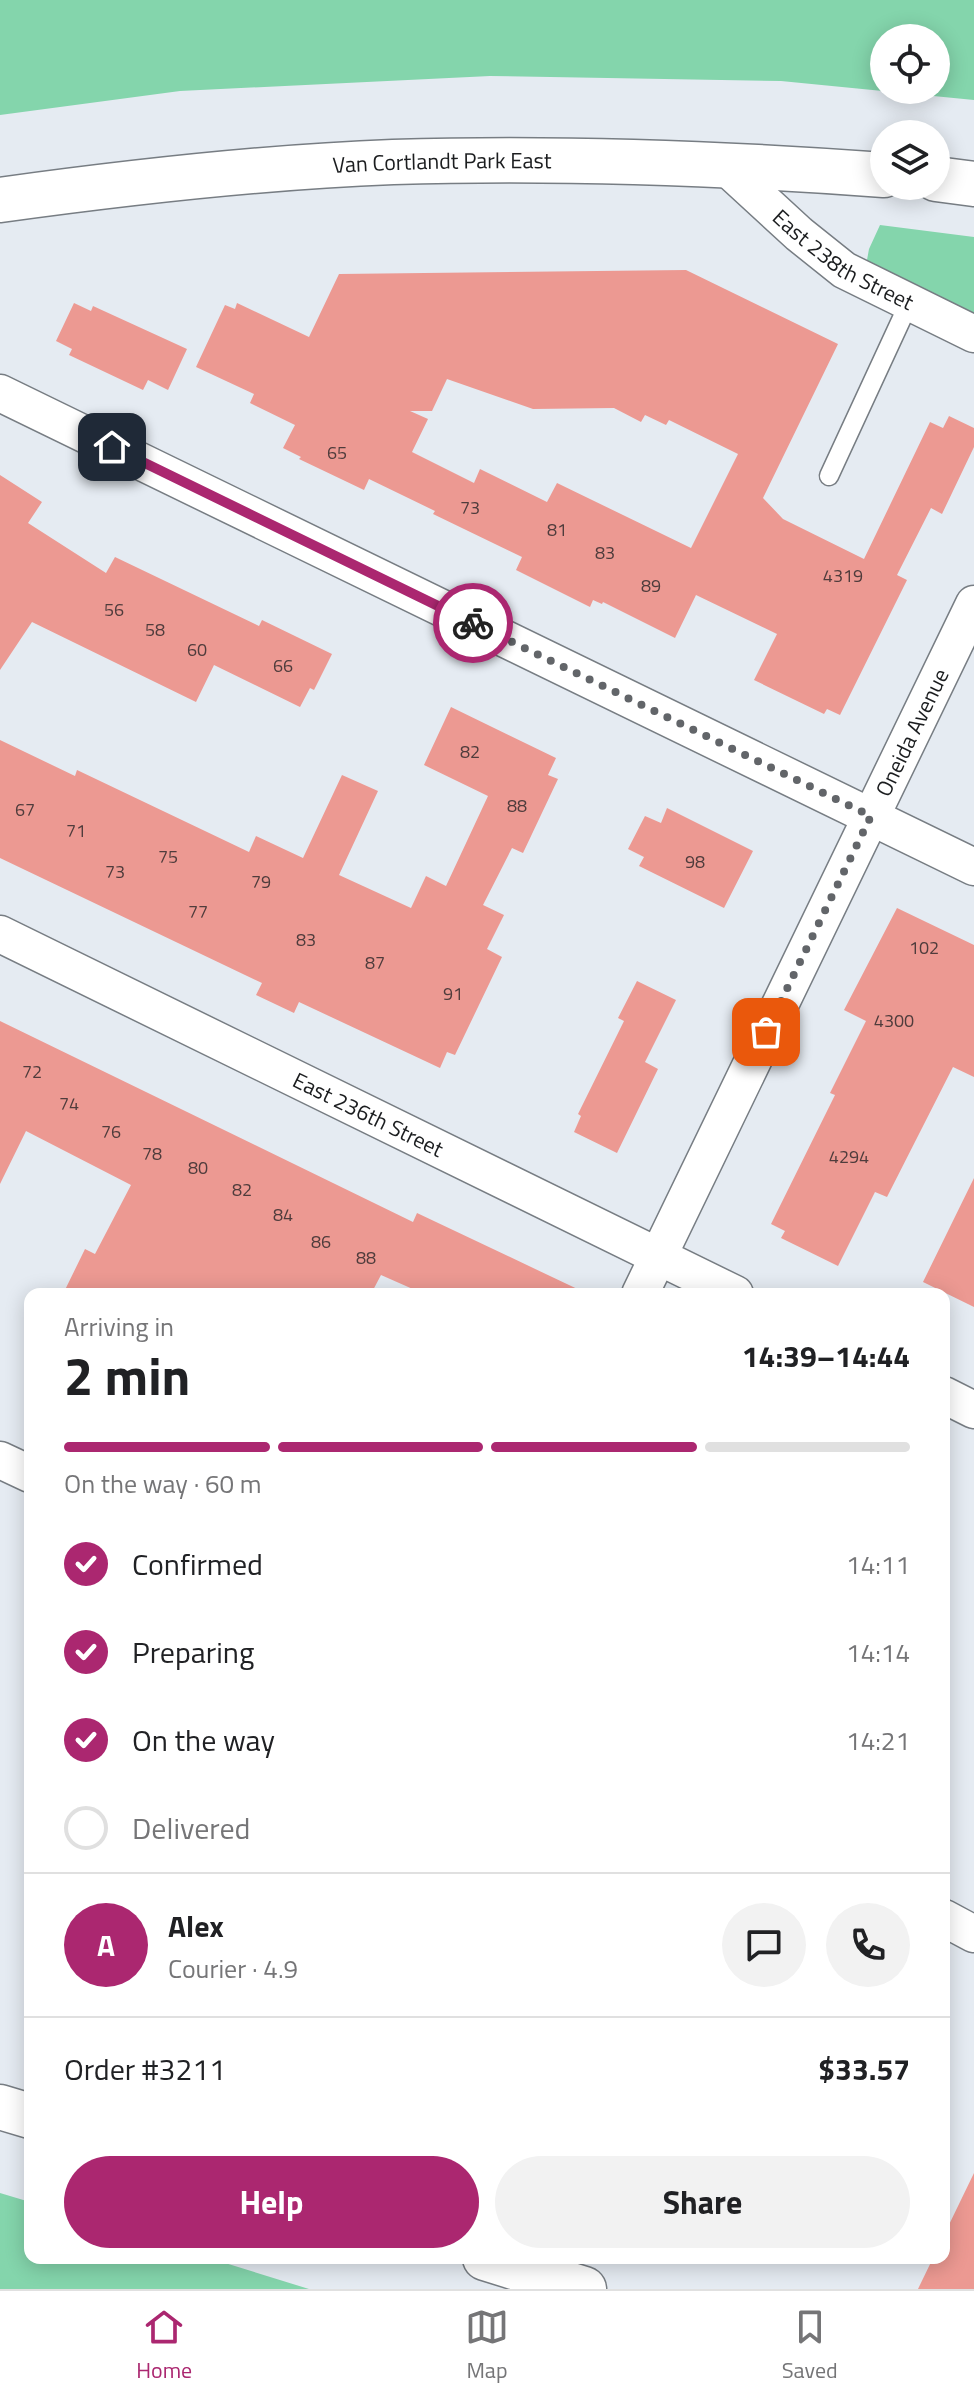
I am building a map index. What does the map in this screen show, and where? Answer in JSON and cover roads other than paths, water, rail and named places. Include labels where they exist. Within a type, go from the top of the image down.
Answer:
[{"type":"street","name":"Van Cortlandt Park East","points":[[0,200],[178,178],[391,163],[547,161],[870,174]]},
{"type":"street","name":"East 238th Street","points":[[725,166],[799,234],[844,270],[974,334]]},
{"type":"street","points":[[950,181],[974,184]]},
{"type":"street","points":[[0,393],[974,867]]},
{"type":"street","name":"Oneida Avenue","points":[[643,1288],[974,604]]},
{"type":"street","name":"East 236th Street","points":[[0,934],[723,1288]]},
{"type":"street","points":[[950,1398],[974,1410]]},
{"type":"street","points":[[0,1460],[24,1471]]},
{"type":"street","points":[[950,1921],[974,1934]]},
{"type":"street","points":[[0,2107],[24,2114]]},
{"type":"street","points":[[504,2264],[584,2289]]},
{"type":"lane","points":[[829,476],[909,303]]}]
